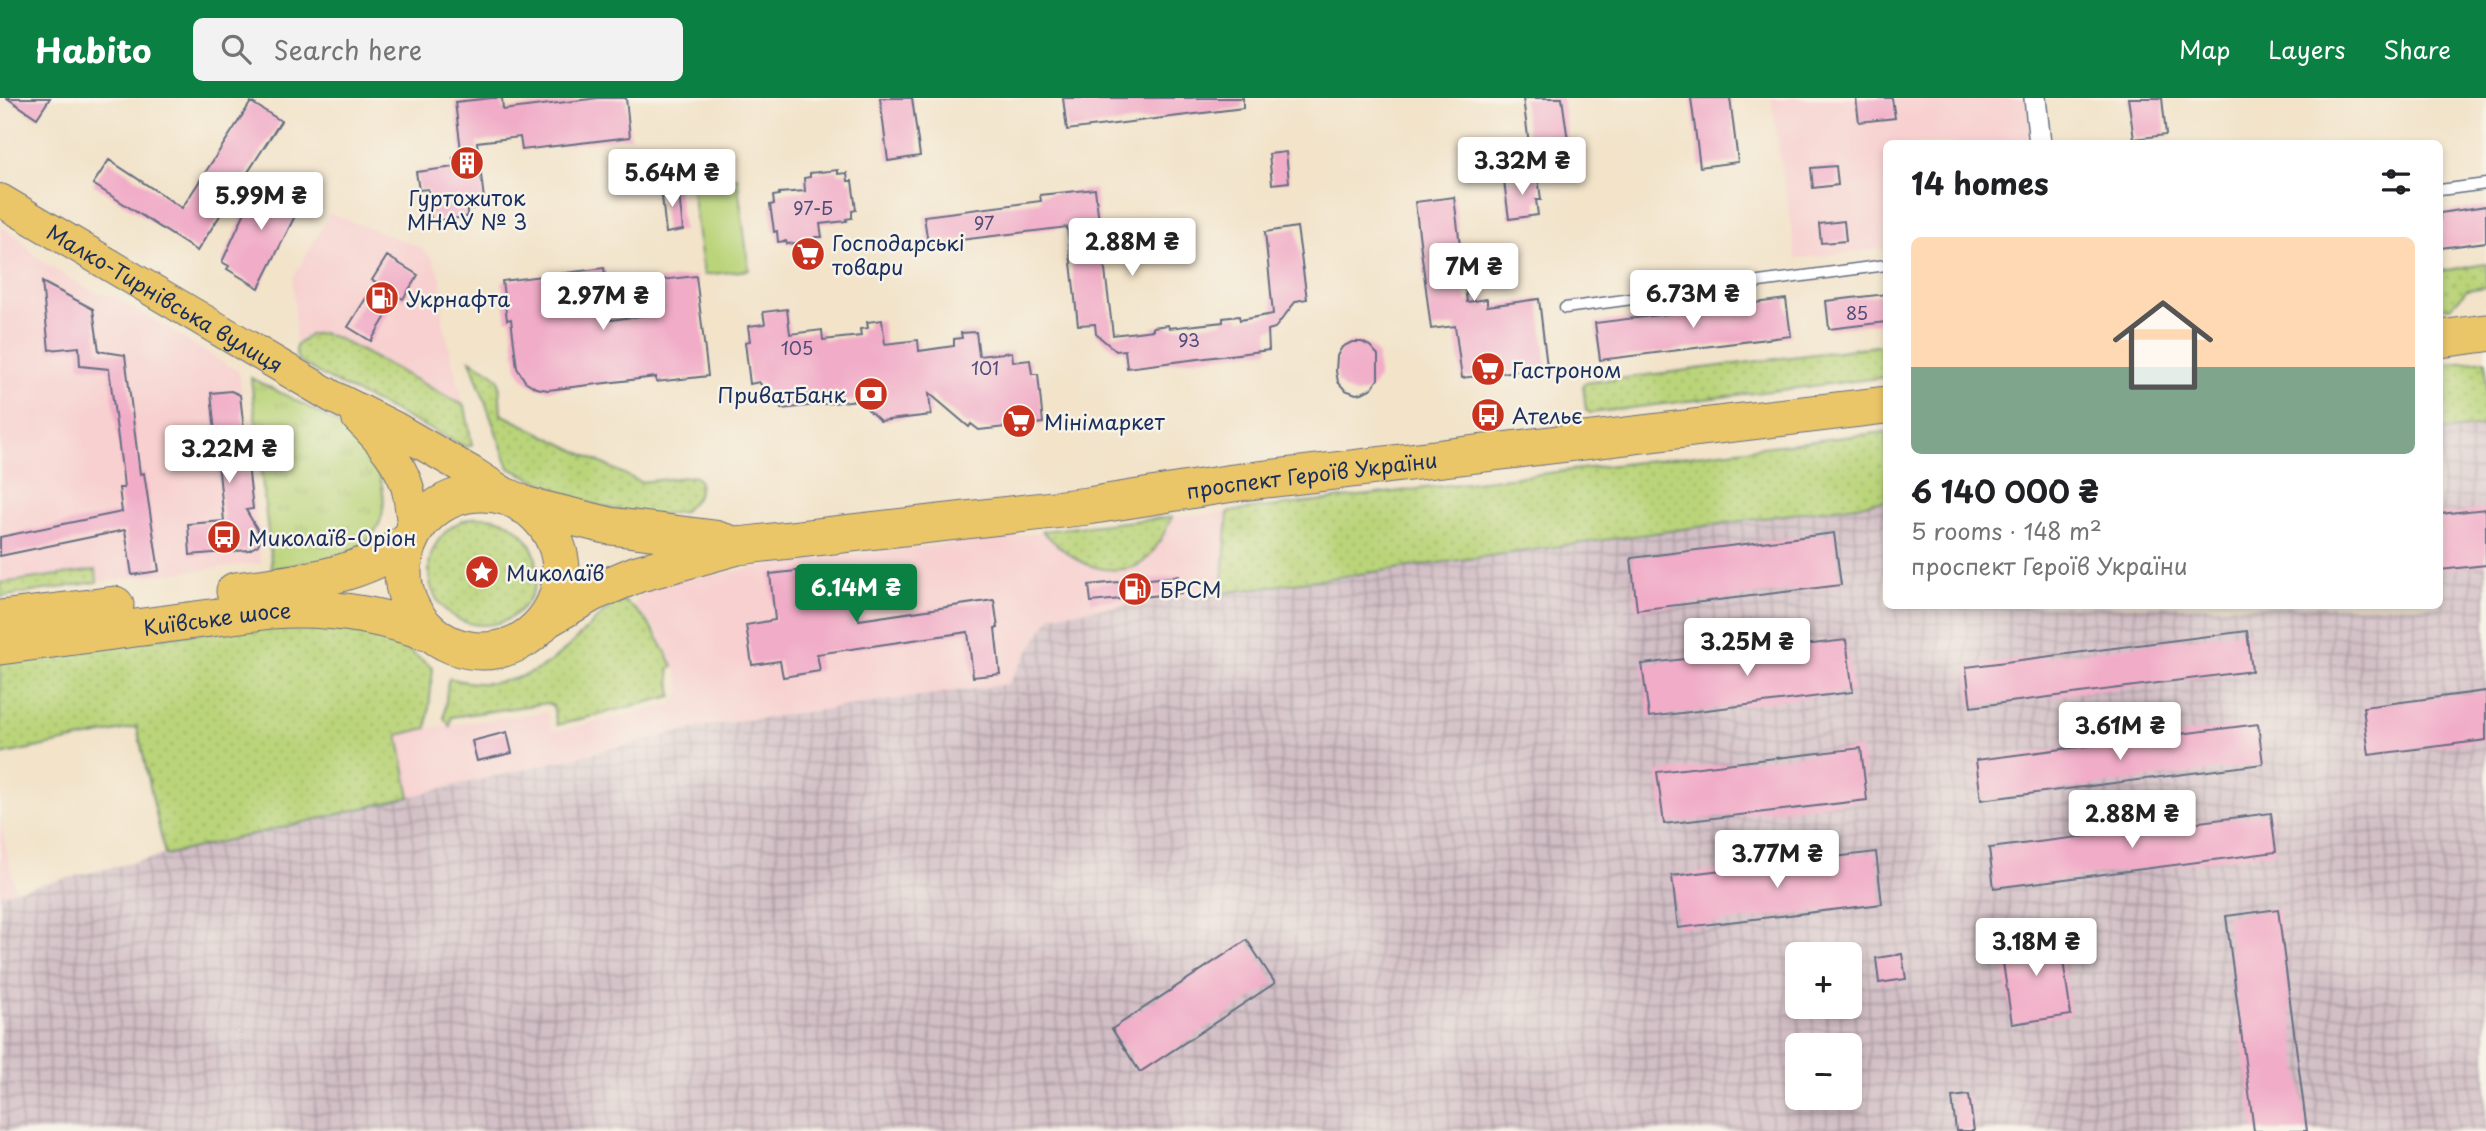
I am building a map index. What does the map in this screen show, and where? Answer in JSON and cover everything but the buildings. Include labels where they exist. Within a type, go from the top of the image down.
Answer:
[{"type":"highway","points":[[2443,339],[2486,333]]},
{"type":"highway","name":"проспект Героїв України","points":[[545,621],[592,593],[637,574],[738,546],[1088,506],[1247,481],[1883,405]]},
{"type":"highway","points":[[481,493],[518,502],[538,516],[557,548],[561,567],[560,586],[554,604],[545,621],[534,633],[504,649],[488,652],[455,647],[430,633],[414,613],[404,588],[403,561],[412,535],[436,508],[458,497],[481,493]]},
{"type":"highway","name":"проспект Героїв України","points":[[518,502],[610,526],[714,539],[738,546]]},
{"type":"highway","name":"Київське шосе","points":[[0,619],[258,588],[307,579],[352,568],[396,550],[412,535]]},
{"type":"highway","name":"Київське шосе","points":[[0,646],[271,610],[314,608],[365,614],[401,622],[430,633]]},
{"type":"main road","name":"Малко-Тирнівська вулиця","points":[[0,200],[333,397],[395,428],[518,502]]},
{"type":"main road","name":"Малко-Тирнівська вулиця","points":[[333,397],[373,432],[397,466],[407,486],[412,535]]},
{"type":"street","points":[[2035,98],[2040,140]]},
{"type":"lane","points":[[2443,190],[2486,184]]},
{"type":"lane","points":[[1565,308],[1883,265]]},
{"type":"shaded area","points":[[1771,98],[2028,98],[2030,140],[1883,140],[1883,248],[1796,259]]},
{"type":"shaded area","points":[[330,213],[422,248],[433,259],[441,279],[443,322],[472,438],[469,448],[331,380],[296,355],[293,278]]},
{"type":"shaded area","points":[[0,226],[18,237],[39,260],[95,293],[116,297],[239,372],[261,563],[97,582],[95,570],[0,583]]},
{"type":"shaded area","points":[[2486,426],[2486,1131],[0,1131],[0,894],[706,726],[1008,684],[1052,615],[1883,501],[1883,609],[2443,609],[2443,431]]},
{"type":"shaded area","points":[[1228,512],[1222,593],[1052,615],[1008,684],[706,726],[410,797],[398,735],[427,728],[547,712],[551,728],[557,731],[671,705],[677,701],[681,692],[678,674],[657,631],[634,605],[643,590],[684,579],[792,562]]},
{"type":"shaded area","points":[[0,818],[15,890],[0,894]]},
{"type":"green space","points":[[737,177],[749,270],[704,275],[691,184]]},
{"type":"green space","points":[[2486,264],[2486,287],[2467,290],[2451,307],[2443,308],[2443,271]]},
{"type":"green space","points":[[321,333],[337,338],[465,406],[472,445],[466,447],[300,362],[296,355],[296,346],[309,335]]},
{"type":"green space","points":[[1883,345],[1883,377],[1590,413],[1586,410],[1583,386],[1585,383]]},
{"type":"green space","points":[[470,360],[499,380],[501,414],[640,482],[695,476],[700,482],[698,496],[683,512],[643,516],[584,502],[509,468]]},
{"type":"green space","points":[[2486,360],[2486,426],[2443,431],[2443,365]]},
{"type":"green space","points":[[251,378],[311,408],[345,429],[369,455],[378,471],[383,489],[383,506],[379,523],[370,538],[355,550],[325,560],[272,569]]},
{"type":"green space","points":[[1883,432],[1883,501],[1222,593],[1228,512]]},
{"type":"green space","points":[[483,517],[513,526],[521,533],[528,541],[537,571],[528,601],[521,609],[513,616],[483,625],[453,616],[445,609],[438,601],[429,571],[438,541],[445,533],[453,526]]},
{"type":"green space","points":[[1172,517],[1148,557],[1138,565],[1123,569],[1111,570],[1088,565],[1069,554],[1042,531]]},
{"type":"green space","points":[[96,570],[97,582],[0,597],[0,583]]},
{"type":"green space","points":[[624,601],[646,621],[672,664],[673,667],[669,668],[672,696],[557,725],[553,706],[547,703],[451,717],[450,726],[444,718],[450,678],[493,683],[535,671],[559,655],[615,603]]},
{"type":"green space","points":[[292,621],[375,633],[398,643],[433,668],[427,728],[398,735],[410,797],[165,855],[137,727],[0,755],[0,658]]},
{"type":"place","name":"Гуртожиток МНАУ № 3","points":[[467,163]]},
{"type":"place","name":"Господарські товари","points":[[808,254]]},
{"type":"place","name":"Укрнафта","points":[[382,298]]},
{"type":"place","name":"Гастроном","points":[[1488,369]]},
{"type":"place","name":"ПриватБанк","points":[[871,394]]},
{"type":"place","name":"Ательє","points":[[1488,415]]},
{"type":"place","name":"Мінімаркет","points":[[1019,421]]},
{"type":"place","name":"Миколаїв-Оріон","points":[[224,537]]},
{"type":"place","name":"Миколаїв","points":[[482,572]]},
{"type":"place","name":"БРСМ","points":[[1135,589]]}]
